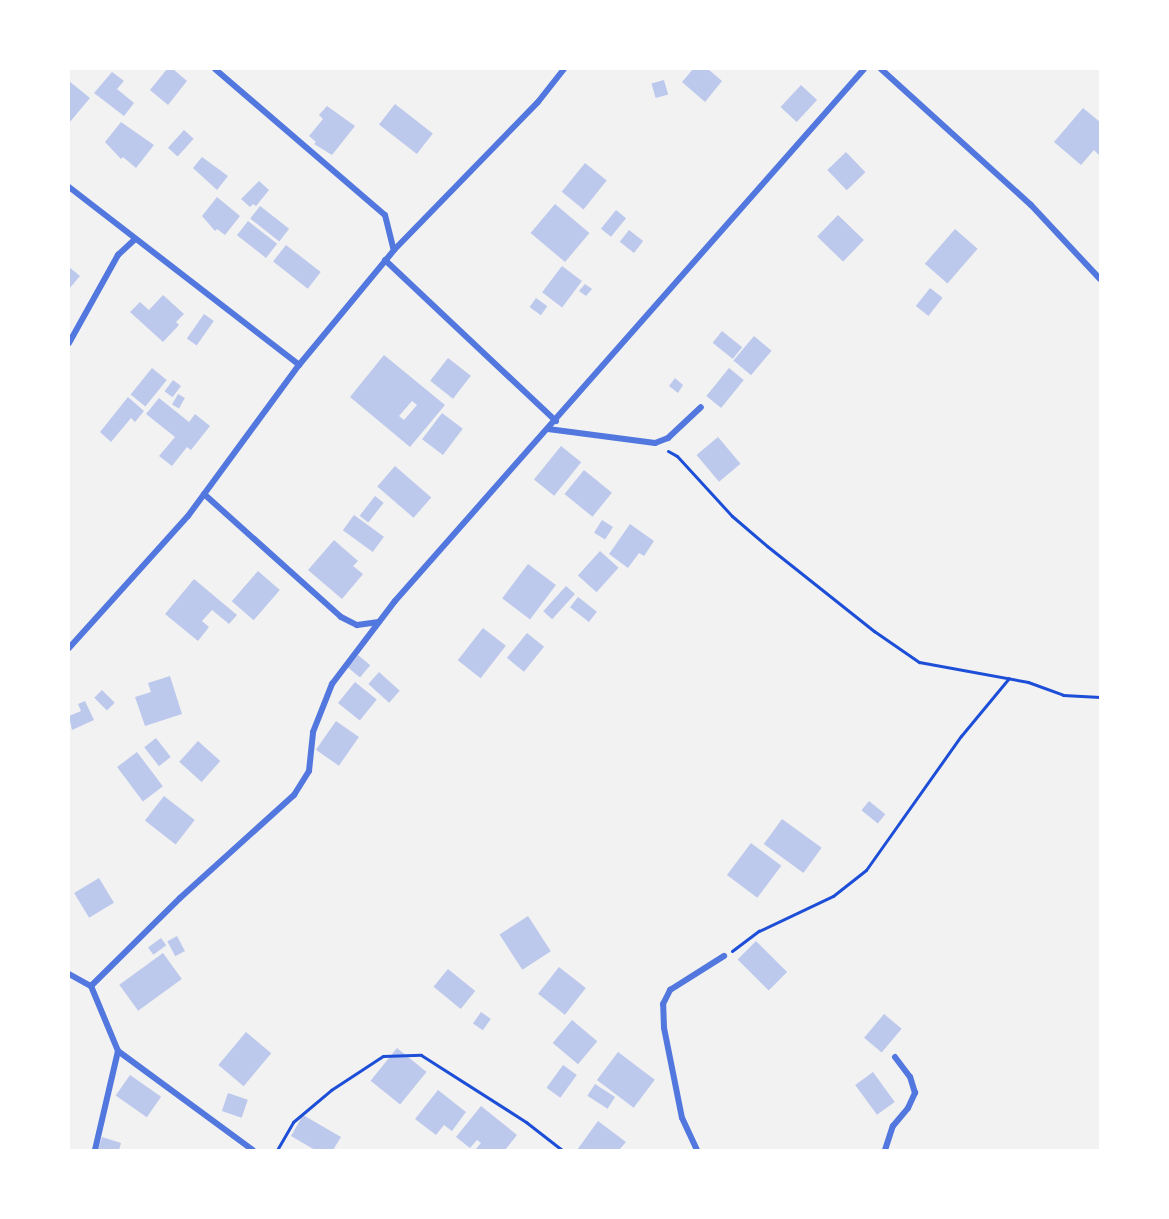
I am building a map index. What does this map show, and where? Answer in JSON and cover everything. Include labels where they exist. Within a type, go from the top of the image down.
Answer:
[{"type":"street","points":[[215,69],[385,215],[394,250]]},
{"type":"street","points":[[69,648],[188,516],[299,365],[385,260],[538,102],[564,69]]},
{"type":"street","points":[[881,69],[1031,205],[1100,279]]},
{"type":"street","points":[[91,986],[180,898],[294,795],[309,771],[313,732],[332,684],[380,622],[860,70]]},
{"type":"street","points":[[69,187],[134,240],[299,365]]},
{"type":"street","points":[[69,343],[118,255],[134,240]]},
{"type":"street","points":[[385,260],[556,421]]},
{"type":"street","points":[[548,429],[655,443],[668,438],[701,406]]},
{"type":"street","points":[[204,494],[342,617],[357,625],[380,622]]},
{"type":"street","points":[[697,1150],[682,1118],[664,1028],[663,1004],[670,990],[724,956]]},
{"type":"street","points":[[69,974],[91,986],[118,1051],[253,1150]]},
{"type":"street","points":[[95,1150],[118,1051]]},
{"type":"street","points":[[885,1150],[893,1126],[908,1108],[915,1093],[910,1077],[895,1057]]},
{"type":"path","points":[[655,443],[677,456],[732,516],[767,546],[874,631],[919,662],[1028,681],[1063,695],[1100,697]]},
{"type":"path","points":[[724,956],[759,931],[833,896],[866,870],[961,736],[1009,678]]},
{"type":"path","points":[[277,1150],[293,1122],[331,1090],[383,1056],[421,1055],[526,1122],[562,1150]]},
{"type":"building","points":[[167,69],[173,69],[187,81],[168,105],[150,90]]},
{"type":"building","points":[[693,69],[708,69],[722,81],[705,102],[682,82]]},
{"type":"building","points":[[112,72],[124,81],[117,89],[134,103],[124,116],[94,93]]},
{"type":"building","points":[[664,80],[668,94],[656,98],[652,84]]},
{"type":"building","points":[[69,81],[90,98],[69,123]]},
{"type":"building","points":[[801,85],[817,100],[797,122],[781,107]]},
{"type":"building","points":[[395,104],[433,134],[417,154],[379,124]]},
{"type":"building","points":[[327,106],[355,126],[332,155],[314,144],[316,142],[309,136],[323,119],[319,115]]},
{"type":"building","points":[[1083,108],[1100,122],[1100,156],[1094,150],[1081,165],[1054,142]]},
{"type":"building","points":[[121,122],[154,145],[136,168],[123,157],[121,159],[105,142]]},
{"type":"building","points":[[184,130],[194,139],[178,157],[168,148]]},
{"type":"building","points":[[846,152],[865,172],[847,190],[827,170]]},
{"type":"building","points":[[202,157],[228,176],[217,190],[193,168]]},
{"type":"building","points":[[585,163],[607,181],[583,209],[562,192]]},
{"type":"building","points":[[259,181],[269,190],[256,206],[253,204],[250,207],[241,199]]},
{"type":"building","points":[[217,197],[240,216],[225,235],[217,229],[215,231],[202,216]]},
{"type":"building","points":[[555,204],[589,233],[565,262],[531,233]]},
{"type":"building","points":[[260,206],[289,229],[279,241],[250,219]]},
{"type":"building","points":[[616,210],[626,218],[611,237],[601,229]]},
{"type":"building","points":[[838,215],[864,240],[843,262],[817,237]]},
{"type":"building","points":[[248,221],[277,244],[266,258],[237,235]]},
{"type":"building","points":[[955,229],[978,249],[947,283],[925,264]]},
{"type":"building","points":[[629,230],[643,241],[634,253],[620,242]]},
{"type":"building","points":[[286,245],[321,272],[308,289],[273,262]]},
{"type":"building","points":[[562,266],[582,281],[562,307],[542,292]]},
{"type":"building","points":[[69,267],[80,276],[69,289]]},
{"type":"building","points":[[585,284],[592,289],[586,296],[579,291]]},
{"type":"building","points":[[930,288],[943,298],[928,316],[916,306]]},
{"type":"building","points":[[163,295],[184,314],[176,322],[179,325],[163,342],[130,312],[140,302],[149,310]]},
{"type":"building","points":[[536,298],[547,306],[541,315],[530,307]]},
{"type":"building","points":[[204,314],[214,321],[197,345],[187,339]]},
{"type":"building","points":[[722,331],[742,347],[733,359],[713,343]]},
{"type":"building","points":[[754,336],[772,351],[751,375],[733,361]]},
{"type":"building","points":[[384,355],[445,405],[410,447],[350,397]],"holes":[[[412,401],[417,405],[404,420],[399,416]]]},
{"type":"building","points":[[448,358],[471,376],[453,399],[430,381]]},
{"type":"building","points":[[152,368],[167,380],[145,406],[131,394]]},
{"type":"building","points":[[729,368],[744,380],[721,408],[706,396]]},
{"type":"building","points":[[675,378],[683,385],[678,393],[669,386]]},
{"type":"building","points":[[173,380],[181,386],[173,397],[165,391]]},
{"type":"building","points":[[178,394],[185,398],[179,408],[172,404]]},
{"type":"building","points":[[128,397],[144,411],[135,422],[131,418],[111,442],[100,432]]},
{"type":"building","points":[[159,398],[189,422],[195,414],[210,426],[191,450],[187,447],[172,466],[159,456],[175,437],[146,414]]},
{"type":"building","points":[[442,413],[463,429],[443,455],[422,439]]},
{"type":"building","points":[[718,437],[740,464],[719,482],[697,455]]},
{"type":"building","points":[[561,446],[581,462],[554,496],[534,479]]},
{"type":"building","points":[[395,466],[431,497],[414,518],[377,486]]},
{"type":"building","points":[[584,470],[612,493],[592,517],[564,494]]},
{"type":"building","points":[[375,496],[384,503],[368,522],[360,516]]},
{"type":"building","points":[[354,515],[384,537],[373,552],[343,530]]},
{"type":"building","points":[[602,520],[613,527],[605,540],[594,533]]},
{"type":"building","points":[[630,524],[654,541],[644,556],[639,553],[628,568],[609,554]]},
{"type":"building","points":[[334,540],[358,561],[353,566],[363,574],[342,599],[308,570]]},
{"type":"building","points":[[600,551],[619,568],[596,592],[578,576]]},
{"type":"building","points":[[528,564],[556,585],[530,619],[502,598]]},
{"type":"building","points":[[258,571],[280,590],[254,620],[232,601]]},
{"type":"building","points":[[194,579],[237,615],[229,624],[212,610],[202,621],[209,627],[198,641],[165,614]]},
{"type":"building","points":[[566,586],[575,594],[552,619],[543,611]]},
{"type":"building","points":[[578,597],[597,612],[589,622],[570,607]]},
{"type":"building","points":[[483,628],[506,646],[481,678],[458,660]]},
{"type":"building","points":[[527,633],[544,647],[524,672],[507,658]]},
{"type":"building","points":[[358,655],[370,665],[360,678],[348,667]]},
{"type":"building","points":[[379,672],[400,691],[389,703],[368,684]]},
{"type":"building","points":[[170,676],[182,714],[145,726],[135,697],[151,692],[148,683]]},
{"type":"building","points":[[355,682],[377,700],[360,721],[338,703]]},
{"type":"building","points":[[102,690],[115,703],[107,711],[94,698]]},
{"type":"building","points":[[85,701],[94,720],[72,730],[69,716],[81,711],[78,704]]},
{"type":"building","points":[[336,721],[359,737],[339,766],[316,750]]},
{"type":"building","points":[[156,738],[171,757],[159,766],[144,747]]},
{"type":"building","points":[[198,741],[220,761],[202,782],[179,762]]},
{"type":"building","points":[[137,752],[163,786],[143,801],[117,767]]},
{"type":"building","points":[[164,796],[195,820],[176,844],[145,820]]},
{"type":"building","points":[[869,801],[885,814],[878,824],[861,810]]},
{"type":"building","points":[[782,819],[822,848],[803,873],[764,844]]},
{"type":"building","points":[[751,843],[781,866],[757,898],[727,875]]},
{"type":"building","points":[[99,878],[114,903],[89,918],[74,893]]},
{"type":"building","points":[[528,916],[551,951],[522,970],[499,935]]},
{"type":"building","points":[[177,936],[185,951],[175,956],[167,941]]},
{"type":"building","points":[[161,938],[166,945],[153,955],[148,947]]},
{"type":"building","points":[[756,941],[787,972],[769,990],[738,959]]},
{"type":"building","points":[[163,953],[182,979],[138,1011],[119,985]]},
{"type":"building","points":[[559,967],[586,988],[565,1015],[538,994]]},
{"type":"building","points":[[448,969],[475,991],[461,1009],[434,987]]},
{"type":"building","points":[[481,1012],[491,1019],[483,1030],[473,1023]]},
{"type":"building","points":[[884,1014],[902,1029],[882,1053],[864,1038]]},
{"type":"building","points":[[572,1020],[597,1041],[578,1064],[553,1043]]},
{"type":"building","points":[[246,1032],[271,1053],[244,1086],[218,1065]]},
{"type":"building","points":[[397,1048],[427,1072],[400,1105],[371,1081]]},
{"type":"building","points":[[618,1052],[655,1080],[634,1108],[597,1080]]},
{"type":"building","points":[[563,1065],[577,1075],[560,1098],[547,1088]]},
{"type":"building","points":[[873,1072],[895,1102],[877,1115],[855,1085]]},
{"type":"building","points":[[130,1075],[161,1097],[147,1117],[116,1095]]},
{"type":"building","points":[[595,1084],[615,1097],[608,1109],[587,1096]]},
{"type":"building","points":[[438,1090],[466,1112],[452,1131],[444,1125],[436,1135],[415,1119]]},
{"type":"building","points":[[228,1093],[248,1100],[242,1118],[222,1111]]},
{"type":"building","points":[[481,1106],[517,1135],[505,1150],[475,1150],[481,1143],[477,1140],[470,1148],[456,1137]]},
{"type":"building","points":[[303,1115],[341,1137],[333,1150],[315,1150],[291,1136]]},
{"type":"building","points":[[598,1121],[626,1142],[619,1150],[577,1150]]},
{"type":"building","points":[[102,1137],[121,1143],[119,1150],[98,1150]]}]
